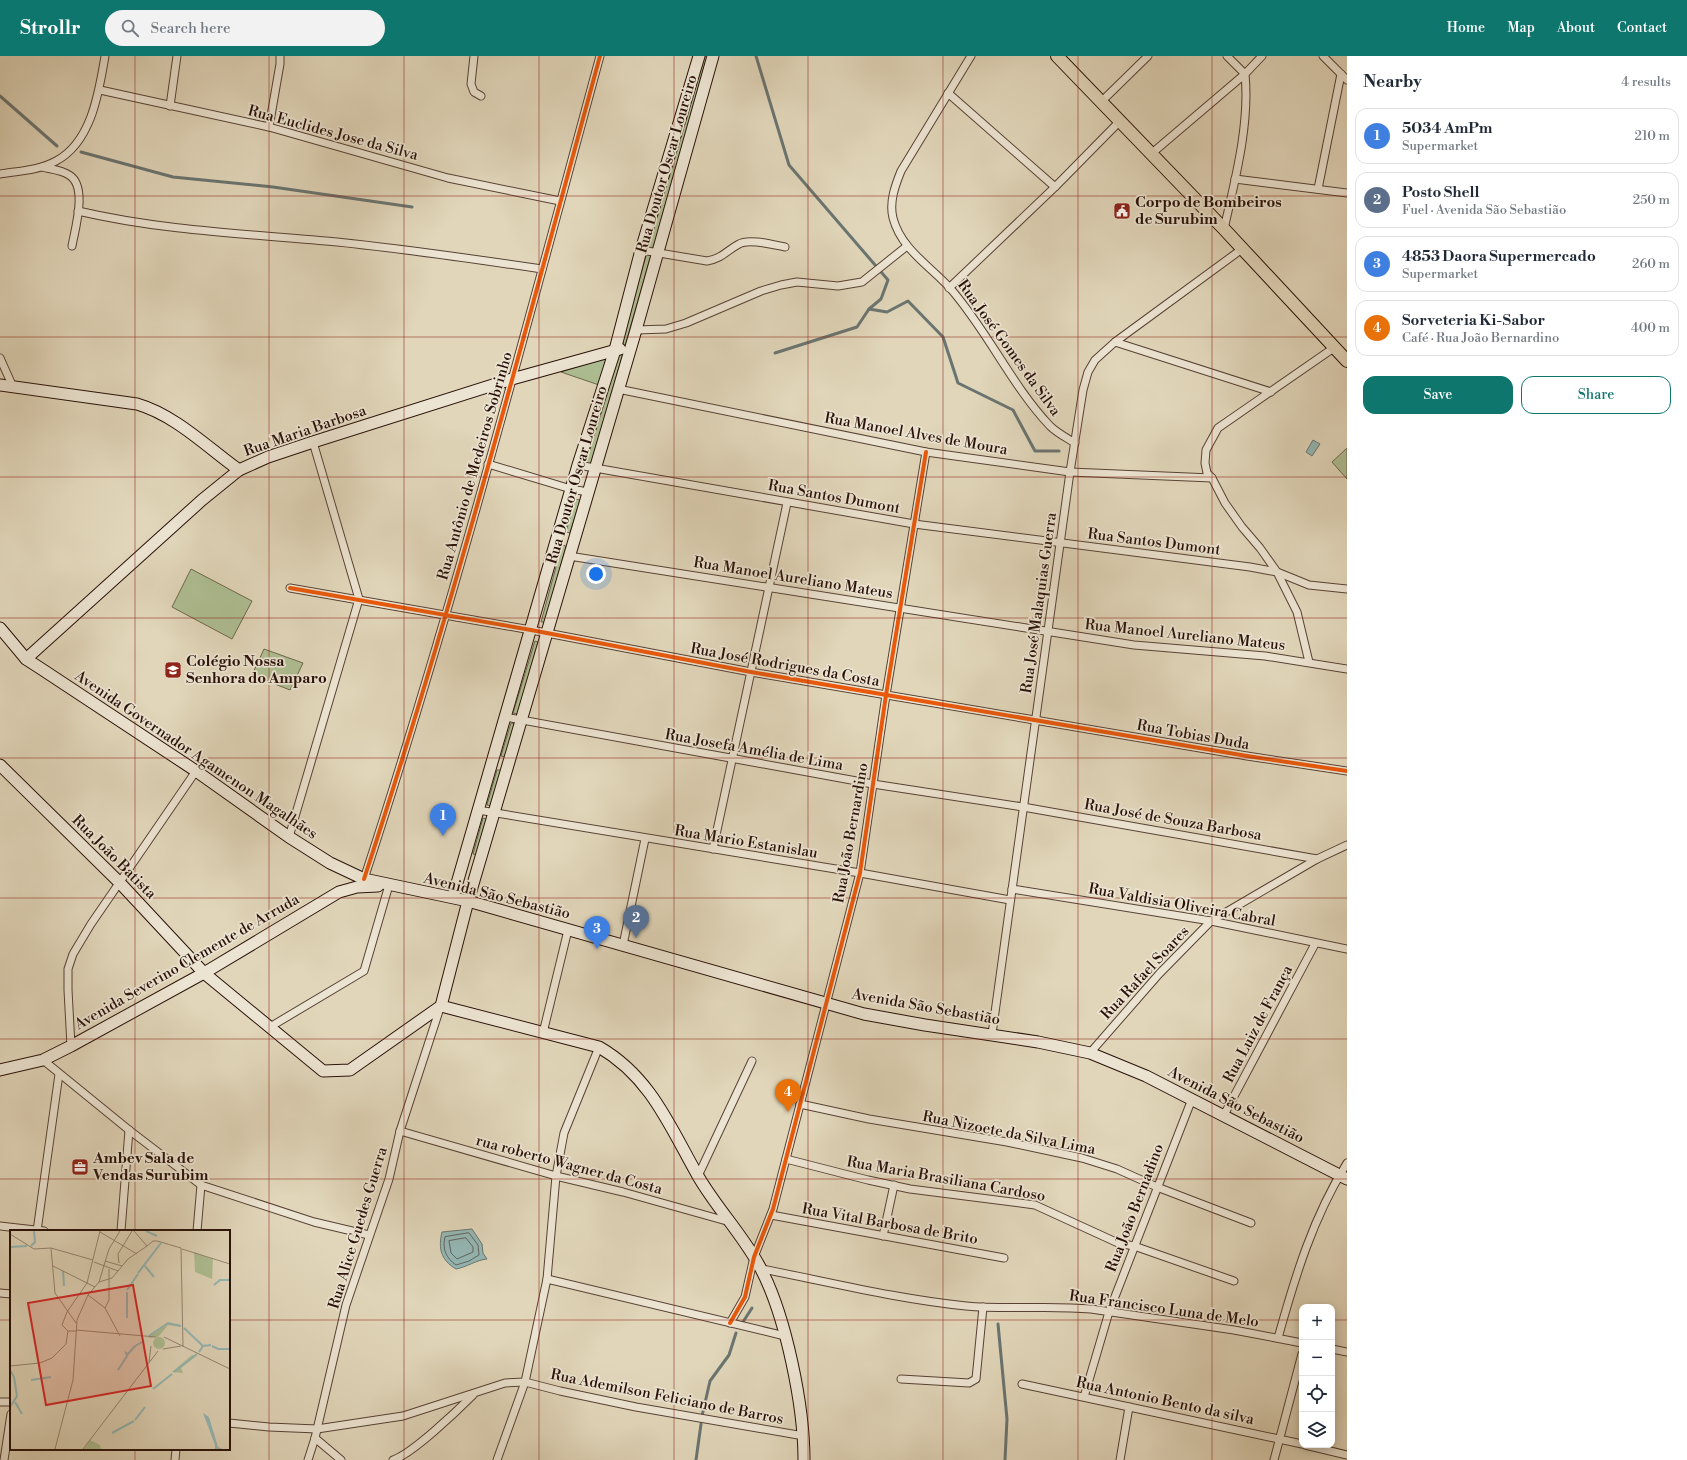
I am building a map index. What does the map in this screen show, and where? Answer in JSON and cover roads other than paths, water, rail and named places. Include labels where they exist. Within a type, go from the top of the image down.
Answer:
[{"type":"main road","name":"Rua Doutor Oscar Loureiro","points":[[452,898],[578,465],[615,350],[641,250],[699,56]]},
{"type":"main road","name":"Rua Doutor Oscar Loureiro","points":[[441,1006],[468,901],[636,330],[713,56]]},
{"type":"main road","points":[[1057,56],[1224,229],[1347,361]]},
{"type":"main road","name":"Rua Maria Barbosa","points":[[26,659],[202,500],[239,470],[268,457],[313,442],[512,379],[630,347]]},
{"type":"main road","points":[[0,385],[136,404],[150,408],[172,420],[239,470]]},
{"type":"main road","name":"Avenida Governador Agamenon Magalhães","points":[[0,628],[26,659],[196,771],[289,838],[330,862],[364,879],[389,885]]},
{"type":"main road","name":"Rua João Batista","points":[[0,765],[120,883],[204,973],[323,1071],[350,1070],[441,1006]]},
{"type":"main road","name":"Avenida São Sebastião","points":[[389,885],[468,901],[864,1014],[992,1034],[1090,1053],[1125,1067],[1192,1099],[1343,1177]]},
{"type":"main road","name":"Avenida Severino Clemente de Arruda","points":[[0,1070],[43,1060],[71,1046],[204,973],[339,892],[357,887],[389,885]]},
{"type":"main road","points":[[441,1006],[543,1034],[599,1046],[616,1057],[634,1074],[652,1096],[666,1116],[698,1176],[731,1222],[762,1270],[786,1336],[804,1436],[804,1460]]},
{"type":"street","points":[[0,174],[42,167],[57,161],[72,149],[83,134],[100,90],[105,56]]},
{"type":"street","points":[[170,106],[177,56]]},
{"type":"street","points":[[269,127],[280,64],[280,56]]},
{"type":"street","points":[[474,56],[471,84],[474,92],[481,96]]},
{"type":"street","name":"Rua Antônio de Medeiros Sobrinho","points":[[364,879],[398,775],[446,616],[600,56]]},
{"type":"street","name":"Rua José Gomes da Silva","points":[[971,56],[901,171],[893,191],[893,218],[907,246],[950,288],[974,319],[1034,407],[1051,427],[1075,443]]},
{"type":"street","points":[[1101,102],[1148,56]]},
{"type":"street","points":[[1224,229],[1235,179],[1247,96],[1245,74],[1227,56]]},
{"type":"street","points":[[1151,154],[1245,74],[1262,56]]},
{"type":"street","points":[[1323,56],[1347,80]]},
{"type":"street","points":[[1318,189],[1341,74]]},
{"type":"street","name":"Rua Euclides Jose da Silva","points":[[100,90],[269,127],[448,178],[560,201]]},
{"type":"street","points":[[948,93],[1054,187]]},
{"type":"street","points":[[950,288],[1120,121]]},
{"type":"street","points":[[42,167],[68,174],[74,179],[78,188],[78,211],[72,246]]},
{"type":"street","points":[[1235,179],[1347,193]]},
{"type":"street","points":[[78,211],[119,221],[158,226],[339,242],[542,269]]},
{"type":"street","points":[[641,250],[707,261],[718,259],[740,243],[748,242],[785,247]]},
{"type":"street","points":[[636,330],[666,329],[686,323],[761,291],[781,285],[797,282],[838,286],[862,282],[907,246]]},
{"type":"street","name":"Rua José Malaquias Guerra","points":[[992,1034],[1070,472],[1088,372],[1095,360],[1115,342],[1242,249]]},
{"type":"street","points":[[1115,342],[1271,392]]},
{"type":"street","points":[[1309,662],[1297,612],[1277,572],[1225,503],[1208,473],[1205,463],[1206,450],[1218,428],[1335,347]]},
{"type":"street","points":[[0,358],[13,387]]},
{"type":"street","name":"Rua Manoel Alves de Moura","points":[[618,389],[926,452],[1070,472],[1212,478]]},
{"type":"street","points":[[289,838],[359,599],[313,442]]},
{"type":"street","name":"Rua João Bernardino","points":[[730,1323],[745,1297],[754,1257],[770,1215],[786,1159],[860,873],[886,695],[902,608],[926,452]]},
{"type":"street","points":[[488,464],[571,489],[588,492]]},
{"type":"street","name":"Rua Santos Dumont","points":[[578,465],[787,503],[914,524],[1277,572],[1309,585],[1347,589]]},
{"type":"street","points":[[714,849],[787,503]]},
{"type":"street","name":"Rua Manoel Aureliano Mateus","points":[[569,556],[1134,645],[1265,656],[1347,669]]},
{"type":"street","name":"Rua José Rodrigues da Costa","points":[[290,588],[530,630],[751,672],[1036,719]]},
{"type":"street","name":"Rua Josefa Amélia de Lima","points":[[505,717],[873,784],[1023,808]]},
{"type":"street","name":"Rua Tobias Duda","points":[[1036,719],[1248,756],[1347,771]]},
{"type":"street","points":[[71,1046],[68,969],[73,954],[90,924],[120,883],[196,771]]},
{"type":"street","name":"Rua José de Souza Barbosa","points":[[1023,808],[1317,859]]},
{"type":"street","name":"Rua Mario Estanislau","points":[[478,810],[645,839],[860,873],[1010,900]]},
{"type":"street","points":[[624,945],[645,839]]},
{"type":"street","name":"Rua Rafael Soares","points":[[1090,1053],[1159,974],[1211,921],[1317,859],[1347,845]]},
{"type":"street","points":[[270,1027],[364,971],[389,885]]},
{"type":"street","name":"Rua Valdisia Oliveira Cabral","points":[[1012,889],[1211,921],[1315,944],[1347,949]]},
{"type":"street","points":[[543,1034],[568,930]]},
{"type":"street","name":"Rua Luiz de França","points":[[1224,1115],[1315,944]]},
{"type":"street","name":"Rua Alice Guedes Guerra","points":[[308,1460],[316,1438],[346,1305],[389,1179],[400,1132],[441,1006]]},
{"type":"street","points":[[497,1460],[525,1382],[547,1279],[556,1176],[564,1133],[599,1046]]},
{"type":"street","points":[[43,1060],[129,1130],[201,1185],[306,1220],[369,1235]]},
{"type":"street","points":[[698,1176],[752,1061]]},
{"type":"street","points":[[39,1230],[59,1074]]},
{"type":"street","name":"Rua João Bernadino","points":[[1084,1397],[1109,1312],[1192,1099]]},
{"type":"street","name":"Rua Nizoete da Silva Lima","points":[[800,1104],[869,1119],[1060,1153],[1117,1169],[1157,1187],[1251,1223]]},
{"type":"street","points":[[120,1230],[129,1130]]},
{"type":"street","name":"rua roberto Wagner da Costa","points":[[400,1132],[556,1176],[623,1192],[731,1222]]},
{"type":"street","name":"Rua Maria Brasiliana Cardoso","points":[[786,1159],[894,1186],[1035,1205],[1118,1243],[1134,1246],[1234,1281]]},
{"type":"street","points":[[1278,1338],[1297,1270],[1312,1231],[1343,1177],[1347,1163]]},
{"type":"street","points":[[196,1230],[201,1185]]},
{"type":"street","points":[[883,1236],[894,1186]]},
{"type":"street","name":"Rua Vital Barbosa de Brito","points":[[770,1215],[1004,1258]]},
{"type":"street","points":[[0,1226],[31,1230]]},
{"type":"street","name":"Rua Francisco Luna de Melo","points":[[762,1270],[894,1296],[983,1307],[1070,1307],[1299,1342]]},
{"type":"street","points":[[547,1279],[786,1336]]},
{"type":"street","points":[[0,1293],[10,1294]]},
{"type":"street","points":[[901,1379],[969,1383],[976,1379],[983,1307]]},
{"type":"street","points":[[1335,1350],[1347,1352]]},
{"type":"street","points":[[1274,1460],[1299,1366]]},
{"type":"street","name":"Rua Ademilson Feliciano de Barros","points":[[318,1429],[403,1416],[505,1383],[525,1382],[560,1391],[636,1406],[804,1436]]},
{"type":"street","name":"Rua Antonio Bento da silva","points":[[1022,1384],[1299,1443]]},
{"type":"street","points":[[393,1460],[404,1455],[475,1393]]},
{"type":"street","points":[[1120,1460],[1129,1407]]},
{"type":"street","points":[[4,1460],[10,1421]]},
{"type":"street","points":[[230,1423],[269,1427],[318,1429]]},
{"type":"street","points":[[316,1438],[341,1460]]},
{"type":"street","points":[[1318,1448],[1347,1455]]},
{"type":"street","points":[[175,1460],[176,1450]]},
{"type":"water","points":[[1313,440],[1320,444],[1312,456],[1306,452]]},
{"type":"water","points":[[472,1229],[482,1244],[483,1253],[487,1259],[456,1269],[447,1262],[442,1254],[440,1244],[442,1232]]},
{"type":"waterway","points":[[756,56],[789,165],[888,280],[881,299],[869,309],[887,312],[908,301],[943,337],[958,383],[1013,410],[1035,451],[1059,451]]},
{"type":"waterway","points":[[0,96],[57,146]]},
{"type":"waterway","points":[[81,152],[173,177],[273,187],[412,207]]},
{"type":"waterway","points":[[775,353],[857,327],[869,309]]},
{"type":"waterway","points":[[741,1325],[752,1308]]},
{"type":"waterway","points":[[998,1324],[1007,1419],[1005,1460]]},
{"type":"waterway","points":[[702,1416],[710,1381],[729,1355],[736,1333]]},
{"type":"waterway","points":[[696,1460],[701,1424]]},
{"type":"place","name":"Corpo de Bombeiros de Surubim","points":[[1122,211]]},
{"type":"place","name":"Colégio Nossa Senhora do Amparo","points":[[173,670]]},
{"type":"place","name":"5034 AmPm","points":[[443,836]]},
{"type":"place","name":"Posto Shell","points":[[636,938]]},
{"type":"place","name":"4853 Daora Supermercado","points":[[597,949]]},
{"type":"place","name":"Sorveteria Ki-Sabor","points":[[788,1112]]},
{"type":"place","name":"Ambev Sala de Vendas Surubim","points":[[80,1167]]}]
